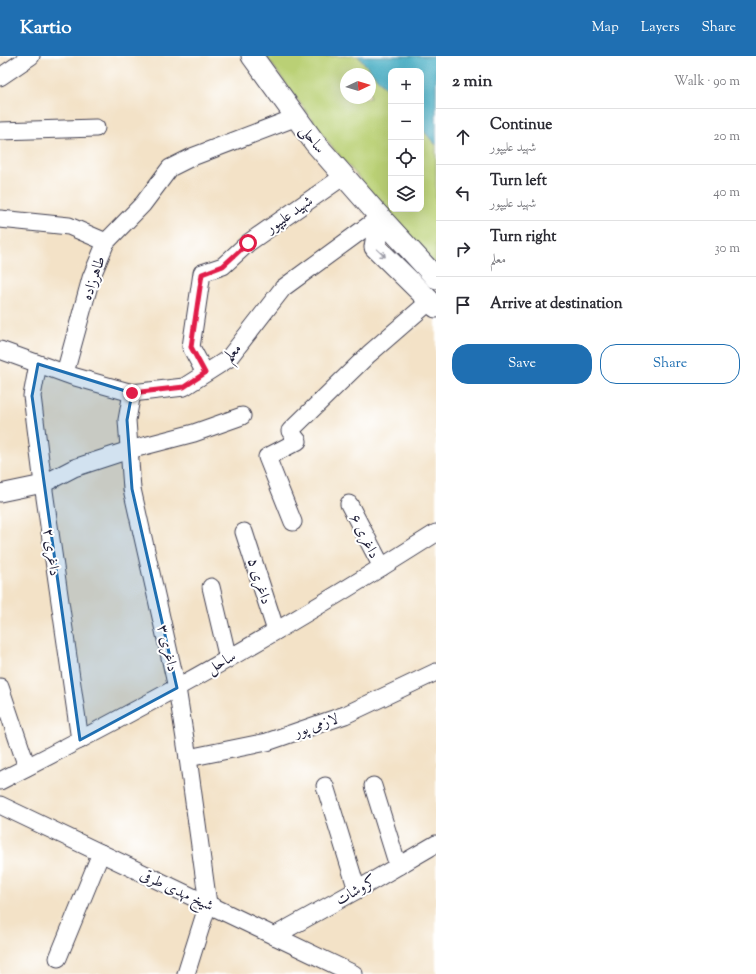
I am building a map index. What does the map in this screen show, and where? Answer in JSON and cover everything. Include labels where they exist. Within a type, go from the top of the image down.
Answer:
[{"type":"main road","name":"ساحلی","points":[[252,56],[315,143],[436,278]]},
{"type":"main road","points":[[380,217],[375,247],[433,304]]},
{"type":"street","points":[[8,67],[30,56]]},
{"type":"street","points":[[106,242],[143,204],[170,168],[192,157],[297,118]]},
{"type":"street","points":[[0,132],[96,128]]},
{"type":"street","name":"شهید علیپور","points":[[205,373],[191,347],[202,274],[223,266],[248,243],[344,176]]},
{"type":"street","name":"معلم","points":[[0,350],[65,373],[132,393],[184,387],[228,359],[283,288],[380,217]]},
{"type":"street","name":"طاهرزاده","points":[[0,220],[68,226],[106,242],[91,278],[65,373]]},
{"type":"street","points":[[293,522],[267,457],[298,442],[290,431],[369,354],[433,304]]},
{"type":"street","name":"داغری ۲","points":[[38,364],[32,396],[43,484],[80,740]]},
{"type":"street","name":"داغری ۳","points":[[132,393],[127,420],[132,489],[177,688],[208,904]]},
{"type":"street","points":[[0,493],[43,484],[74,468],[129,450],[194,433],[242,416]]},
{"type":"street","name":"داغری ۶","points":[[349,504],[382,567]]},
{"type":"street","name":"داغری ۵","points":[[244,532],[276,631]]},
{"type":"street","name":"ساحل","points":[[0,781],[80,740],[228,659],[436,533]]},
{"type":"street","points":[[211,587],[228,659]]},
{"type":"street","name":"لازمی پور","points":[[188,758],[267,742],[344,715],[436,672]]},
{"type":"street","points":[[0,687],[26,767]]},
{"type":"street","points":[[325,786],[357,890]]},
{"type":"street","points":[[373,786],[398,866]]},
{"type":"street","name":"شیخ مهدی طرقی","points":[[0,805],[354,974]]},
{"type":"street","name":"کروشات","points":[[274,936],[436,844]]},
{"type":"street","points":[[58,958],[101,853]]},
{"type":"street","points":[[186,974],[208,904]]},
{"type":"highlighted area","points":[[38,364],[132,393],[127,420],[132,489],[177,688],[80,740],[32,396]]},
{"type":"green space","points":[[266,56],[358,56],[368,68],[340,68],[340,104],[376,104],[376,77],[388,91],[388,211],[331,146]]},
{"type":"green space","points":[[424,131],[436,145],[436,265],[389,212],[424,212]]},
{"type":"water","points":[[358,56],[436,56],[436,145],[424,131],[424,68],[388,68],[388,91],[376,77],[376,68],[368,68]]},
{"type":"route","points":[[132,393],[184,387],[205,373],[191,347],[202,274],[223,266],[248,243]]}]
